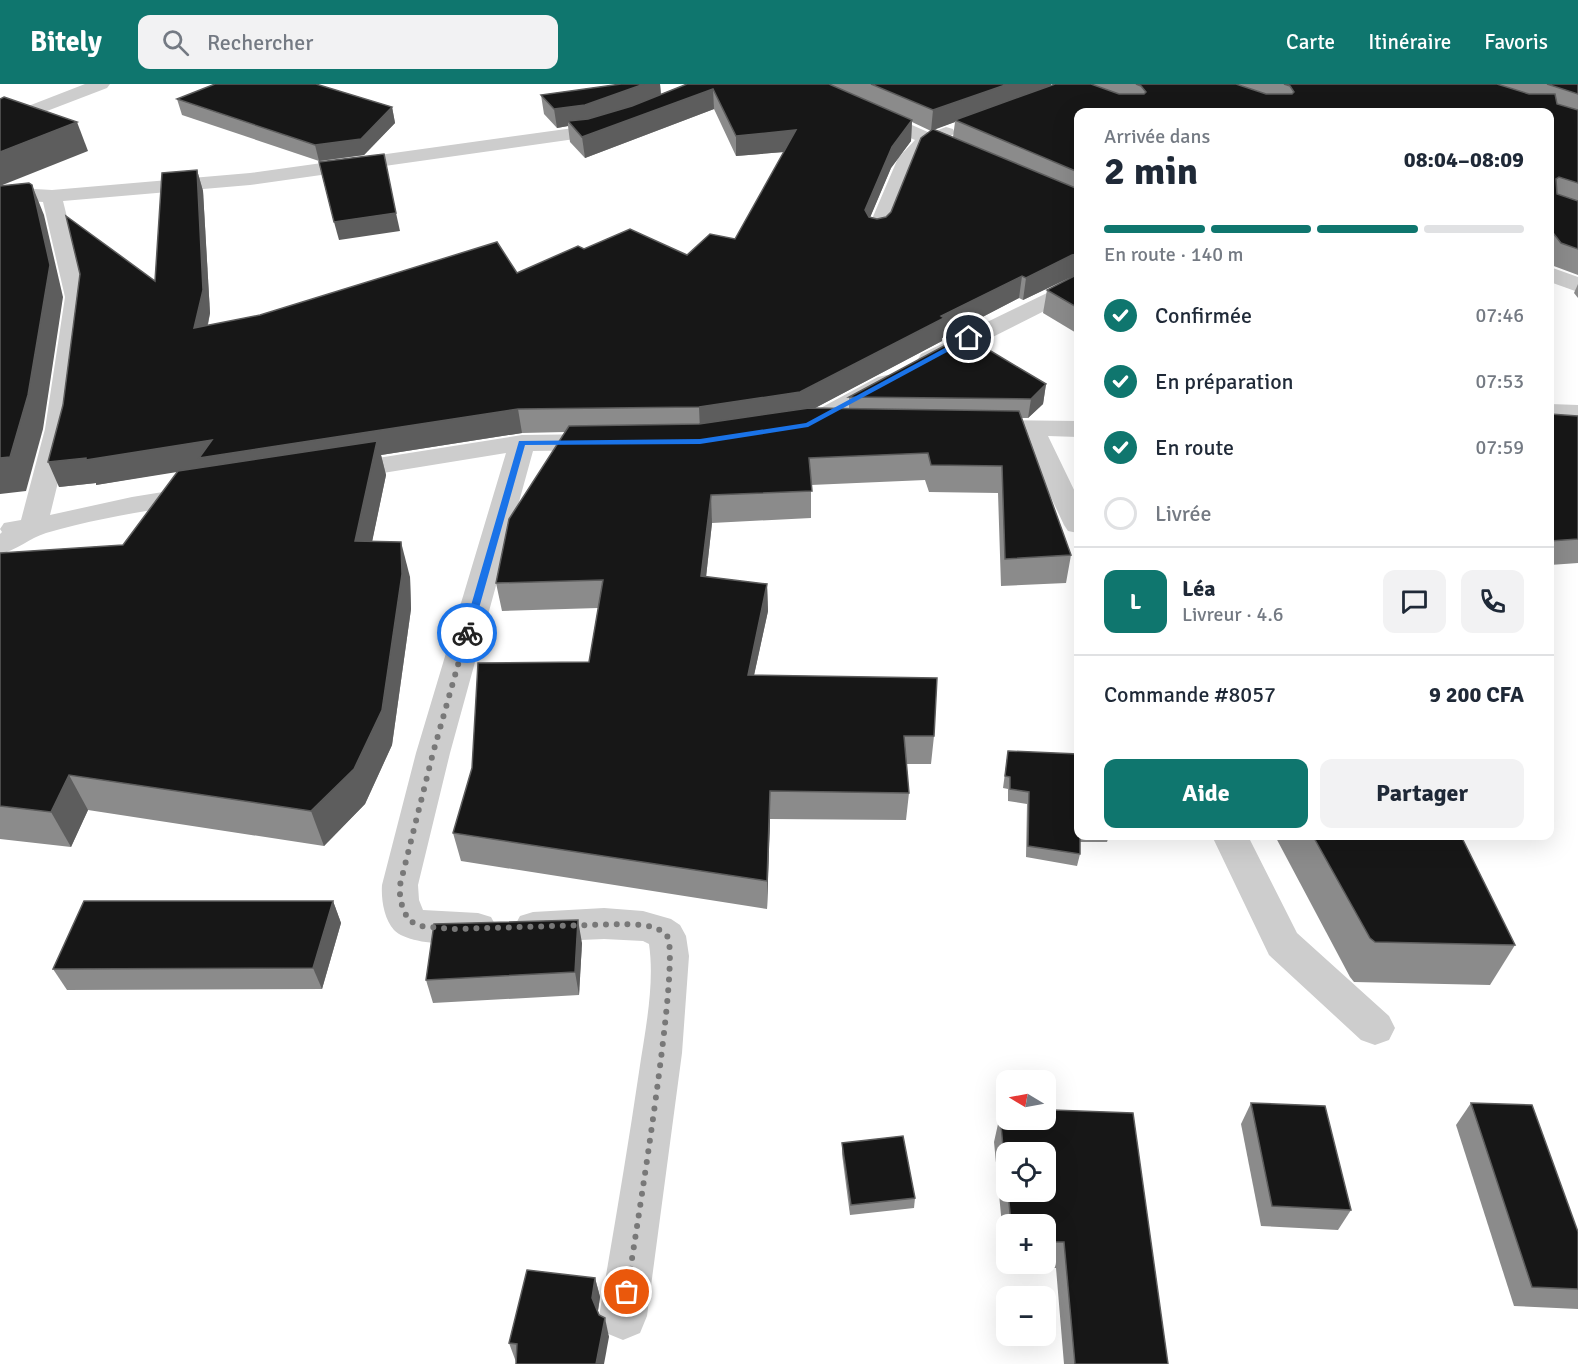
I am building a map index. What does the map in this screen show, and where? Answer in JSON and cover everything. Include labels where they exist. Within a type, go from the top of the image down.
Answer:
[{"type":"street","points":[[0,123],[101,84]]},
{"type":"street","points":[[804,84],[982,163]]},
{"type":"street","points":[[0,193],[52,196],[250,179],[589,131],[635,117]]},
{"type":"street","points":[[878,233],[908,158],[914,149],[928,140],[961,128]]},
{"type":"street","points":[[0,545],[33,528],[58,429],[76,297],[52,196]]},
{"type":"street","points":[[1554,276],[1578,285]]},
{"type":"street","points":[[808,425],[969,338],[1074,287]]},
{"type":"street","points":[[776,430],[808,425],[855,426]]},
{"type":"street","points":[[961,427],[1074,429]]},
{"type":"street","points":[[1031,428],[1074,517]]},
{"type":"street","points":[[309,477],[522,443],[629,442]]},
{"type":"street","points":[[522,443],[433,753],[400,885],[400,900],[408,920],[421,926],[453,929],[625,924],[648,926],[661,931],[669,938],[671,953],[665,1033],[623,1316]]},
{"type":"street","points":[[0,530],[33,528],[132,505],[227,490]]},
{"type":"street","points":[[1232,840],[1283,944],[1375,1028]]},
{"type":"building","points":[[215,84],[316,84],[392,107],[361,139],[315,145],[177,99]]},
{"type":"building","points":[[621,84],[644,84],[585,105],[554,109],[541,95]]},
{"type":"building","points":[[687,84],[829,84],[912,120],[892,147],[865,210],[869,217],[877,219],[886,217],[891,212],[921,138],[933,129],[1074,187],[1074,255],[1026,278],[1022,276],[941,316],[944,318],[800,392],[699,407],[518,409],[199,458],[212,440],[86,460],[86,458],[48,462],[63,405],[80,274],[66,216],[155,281],[162,173],[197,170],[203,290],[194,328],[260,315],[497,242],[517,273],[578,246],[584,249],[630,229],[687,255],[710,234],[735,239],[796,130],[736,136],[713,89],[582,137],[568,121],[588,119],[632,106]]},
{"type":"building","points":[[871,84],[1008,84],[933,110]]},
{"type":"building","points":[[1055,84],[1091,84],[1119,94],[1144,94],[1146,92],[1136,84],[1236,84],[1266,94],[1292,94],[1294,92],[1290,86],[1284,84],[1497,84],[1529,94],[1555,94],[1557,104],[1578,110],[1578,183],[1559,177],[1556,179],[1557,194],[1578,201],[1578,249],[1561,243],[1554,234],[1554,108],[1074,108],[1074,170],[955,120]]},
{"type":"building","points":[[1547,84],[1578,84],[1578,94]]},
{"type":"building","points":[[4,97],[77,122],[0,152],[0,99]]},
{"type":"building","points":[[384,154],[396,213],[334,222],[319,162]]},
{"type":"building","points":[[29,183],[32,185],[50,265],[28,395],[10,457],[0,458],[0,186]]},
{"type":"building","points":[[1074,276],[1074,306],[1047,290]]},
{"type":"building","points":[[964,335],[1046,384],[1031,399],[849,397]]},
{"type":"building","points":[[809,408],[1019,411],[1071,555],[1005,559],[1002,466],[931,465],[928,453],[809,458],[812,491],[711,495],[701,576],[767,584],[748,675],[937,678],[934,736],[904,736],[909,793],[770,791],[767,881],[453,833],[472,768],[478,663],[589,662],[603,580],[496,583],[509,519],[569,426],[699,424]]},
{"type":"building","points":[[1554,414],[1578,416],[1578,539],[1554,541]]},
{"type":"building","points":[[377,441],[355,541],[401,542],[402,574],[382,710],[354,769],[311,811],[69,775],[51,812],[0,806],[0,553],[123,545],[178,471]]},
{"type":"building","points":[[1008,751],[1074,754],[1074,840],[1080,840],[1080,854],[1028,846],[1029,792],[1010,789],[1010,777],[1005,776]]},
{"type":"building","points":[[1315,840],[1463,840],[1515,945],[1375,942],[1370,938]]},
{"type":"building","points":[[84,901],[333,901],[313,968],[53,969]]},
{"type":"building","points":[[578,920],[575,972],[426,980],[434,924]]},
{"type":"building","points":[[1251,1103],[1325,1106],[1351,1210],[1272,1206]]},
{"type":"building","points":[[1471,1103],[1532,1105],[1578,1232],[1578,1289],[1532,1287]]},
{"type":"building","points":[[1056,1110],[1133,1113],[1168,1364],[1075,1364],[1064,1242],[1056,1242],[1056,1214],[1010,1214],[1009,1202],[1056,1202],[1056,1142],[1003,1142],[1001,1130],[1056,1130]]},
{"type":"building","points":[[903,1136],[915,1198],[851,1205],[842,1143]]},
{"type":"building","points":[[527,1270],[595,1278],[592,1298],[599,1315],[605,1318],[596,1364],[516,1364],[517,1344],[509,1343]]},
{"type":"way so far","points":[[467,633],[433,753],[400,885],[400,900],[408,920],[421,926],[453,929],[625,924],[648,926],[661,931],[669,938],[671,953],[665,1033],[627,1292]]},
{"type":"route","points":[[467,633],[522,443],[700,441],[808,425],[969,338]]}]
